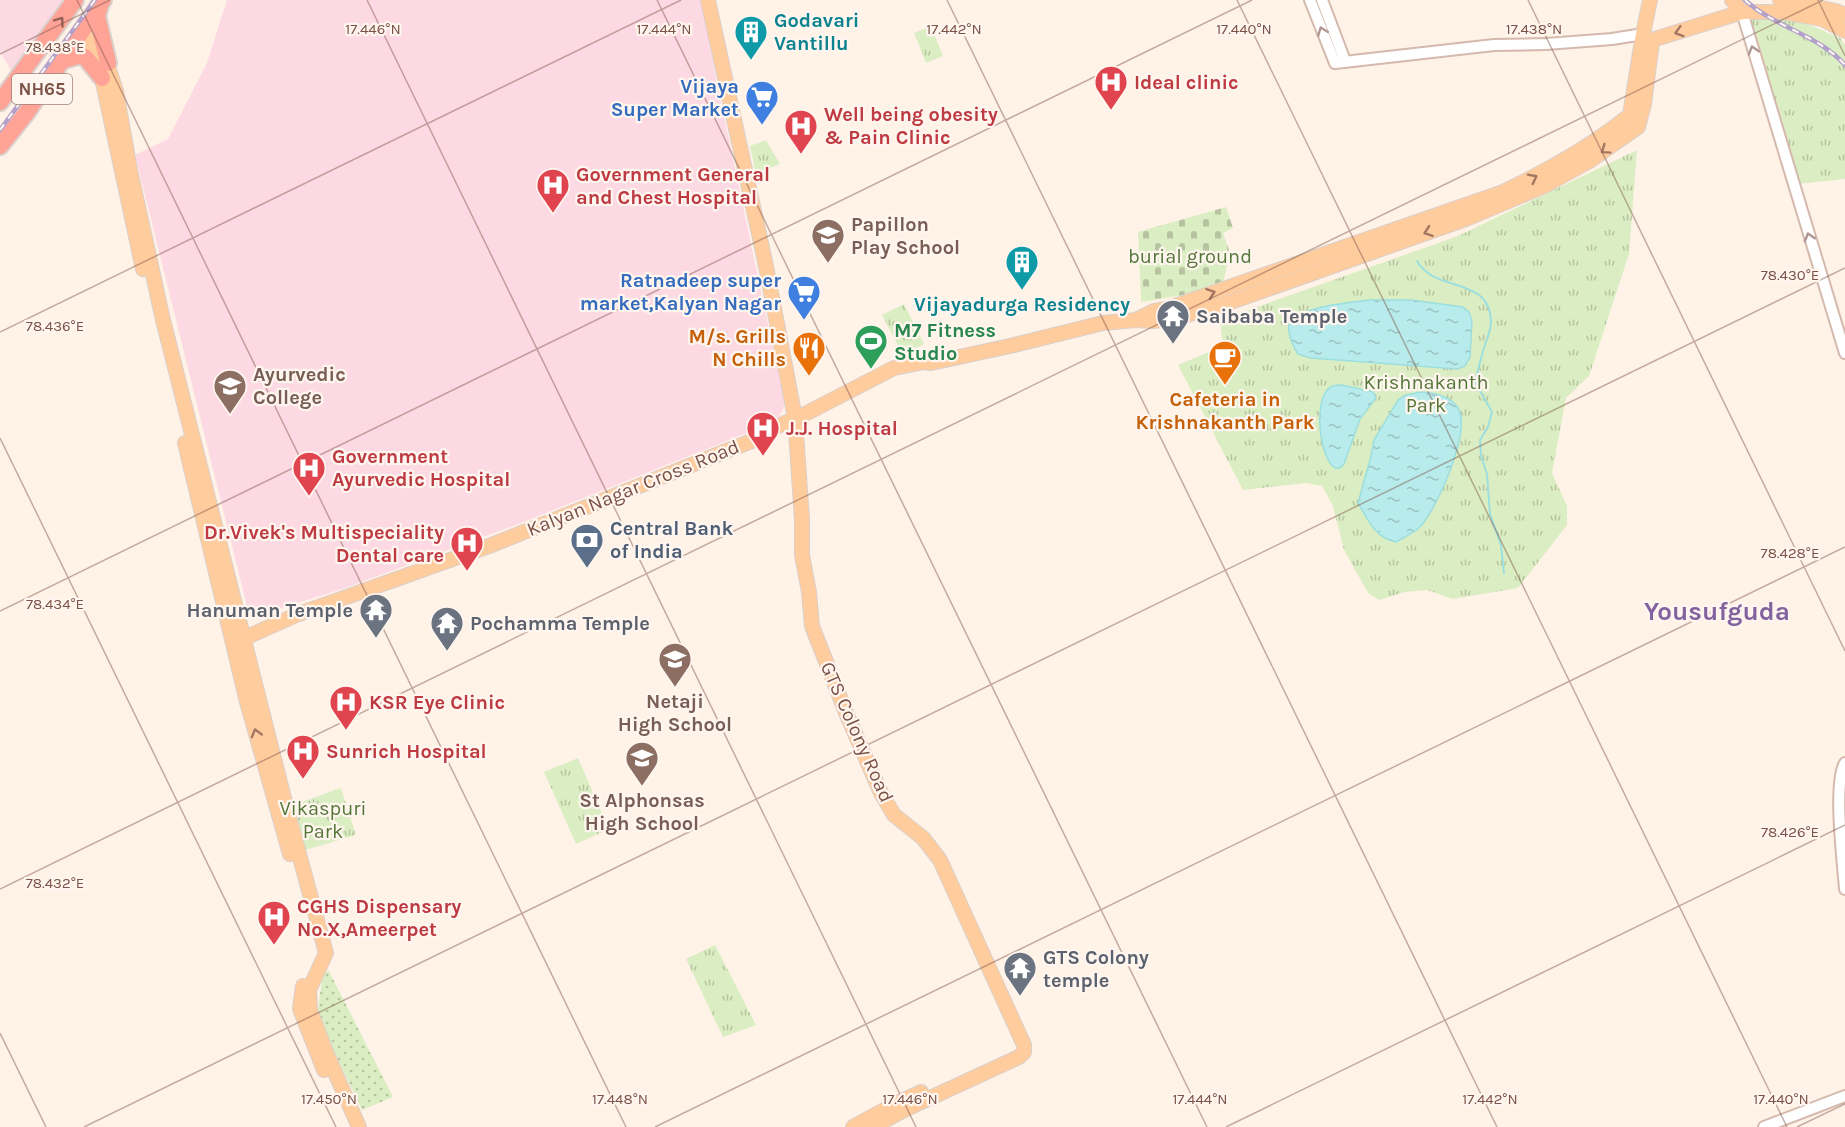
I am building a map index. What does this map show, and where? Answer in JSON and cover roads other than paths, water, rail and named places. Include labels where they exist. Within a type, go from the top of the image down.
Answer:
[{"type":"highway","name":"NH65","points":[[0,102],[75,0]]},
{"type":"highway","name":"NH65","points":[[0,146],[27,112],[94,14]]},
{"type":"highway","points":[[94,14],[97,16],[105,70]]},
{"type":"highway","points":[[61,61],[77,56],[84,57],[105,70]]},
{"type":"main road","points":[[708,0],[800,421]]},
{"type":"main road","points":[[714,0],[719,33],[746,144],[800,421]]},
{"type":"main road","points":[[1634,114],[1642,34],[1650,0]]},
{"type":"main road","points":[[1732,0],[1742,12]]},
{"type":"main road","points":[[1634,114],[1644,104],[1654,39],[1742,12],[1781,4],[1836,11],[1845,15]]},
{"type":"main road","points":[[1781,4],[1822,19],[1845,31]]},
{"type":"main road","points":[[94,14],[89,42],[116,91],[130,170],[163,320],[239,640],[326,953],[309,990],[310,1010],[359,1127]]},
{"type":"main road","name":"Kalyan Nagar Cross Road","points":[[239,640],[296,615],[430,568],[754,440],[758,435],[800,421],[897,374],[901,368],[1010,346],[1103,323],[1137,320],[1154,311],[1503,192],[1537,176],[1634,114]]},
{"type":"main road","name":"GTS Colony Road","points":[[800,421],[807,556],[805,563],[812,626],[881,794],[894,814],[923,838],[940,860],[1024,1045]]},
{"type":"main road","points":[[239,640],[250,712],[318,954],[304,986],[300,1009],[349,1127]]},
{"type":"main road","points":[[853,1127],[897,1103],[1024,1045],[1024,1052],[1019,1057],[904,1110],[873,1127]]},
{"type":"street","points":[[1310,0],[1340,62]]},
{"type":"street","points":[[1322,0],[1340,62]]},
{"type":"street","points":[[1742,12],[1845,353]]},
{"type":"street","points":[[1340,62],[1494,45],[1546,44],[1612,39],[1642,34]]},
{"type":"street","points":[[1845,763],[1840,776],[1839,813],[1845,889]]},
{"type":"street","points":[[1764,1127],[1845,1096]]},
{"type":"water","points":[[1370,300],[1411,300],[1463,307],[1469,312],[1472,321],[1470,357],[1465,366],[1457,369],[1311,358],[1298,354],[1289,334],[1290,323],[1295,318],[1326,306]]},
{"type":"water","points":[[1342,385],[1373,392],[1376,398],[1360,419],[1344,464],[1340,468],[1335,468],[1325,453],[1320,417],[1321,406],[1328,389]]},
{"type":"water","points":[[1421,392],[1442,396],[1458,408],[1461,419],[1457,451],[1443,487],[1427,518],[1418,529],[1396,542],[1377,532],[1358,503],[1374,440],[1398,400],[1406,395]]},
{"type":"waterway","points":[[1417,261],[1436,278],[1482,297],[1488,307],[1490,328],[1475,382],[1492,412],[1488,427],[1480,440],[1481,456],[1487,474],[1490,514],[1501,545],[1504,573]]},
{"type":"railway","points":[[0,130],[95,0]]},
{"type":"railway","points":[[1745,0],[1769,17],[1810,38],[1845,65]]},
{"type":"place","name":"Godavari Vantillu","points":[[751,61]]},
{"type":"place","name":"Ideal clinic","points":[[1111,111]]},
{"type":"place","name":"Vijaya Super Market","points":[[762,126]]},
{"type":"place","name":"Well being obesity & Pain Clinic","points":[[801,155]]},
{"type":"place","name":"Government General and Chest Hospital","points":[[553,214]]},
{"type":"place","name":"Papillon Play School","points":[[828,264]]},
{"type":"place","name":"Vijayadurga Residency","points":[[1022,291]]},
{"type":"place","name":"Ratnadeep super market,Kalyan Nagar","points":[[804,321]]},
{"type":"place","name":"Saibaba Temple","points":[[1173,345]]},
{"type":"place","name":"M7 Fitness Studio","points":[[871,370]]},
{"type":"place","name":"M/s. Grills N Chills","points":[[809,377]]},
{"type":"place","name":"Cafeteria in Krishnakanth Park","points":[[1225,386]]},
{"type":"place","name":"Ayurvedic College","points":[[230,415]]},
{"type":"place","name":"J.J. Hospital","points":[[763,457]]},
{"type":"place","name":"Government Ayurvedic Hospital","points":[[309,497]]},
{"type":"place","name":"Central Bank of India","points":[[587,569]]},
{"type":"place","name":"Dr.Vivek's Multispeciality Dental care","points":[[467,572]]},
{"type":"place","name":"Hanuman Temple","points":[[376,639]]},
{"type":"place","name":"Pochamma Temple","points":[[447,652]]},
{"type":"place","name":"Netaji High School","points":[[675,688]]},
{"type":"place","name":"KSR Eye Clinic","points":[[346,731]]},
{"type":"place","name":"Sunrich Hospital","points":[[303,780]]},
{"type":"place","name":"St Alphonsas High School","points":[[642,787]]},
{"type":"place","name":"CGHS Dispensary No.X,Ameerpet","points":[[274,946]]},
{"type":"place","name":"GTS Colony temple","points":[[1020,997]]},
{"type":"district","name":"Yousufguda","points":[[1717,611]]},
{"type":"park label","name":"burial ground","points":[[1190,256]]},
{"type":"park label","name":"Krishnakanth Park","points":[[1426,394]]},
{"type":"park label","name":"Vikaspuri Park","points":[[323,820]]}]
